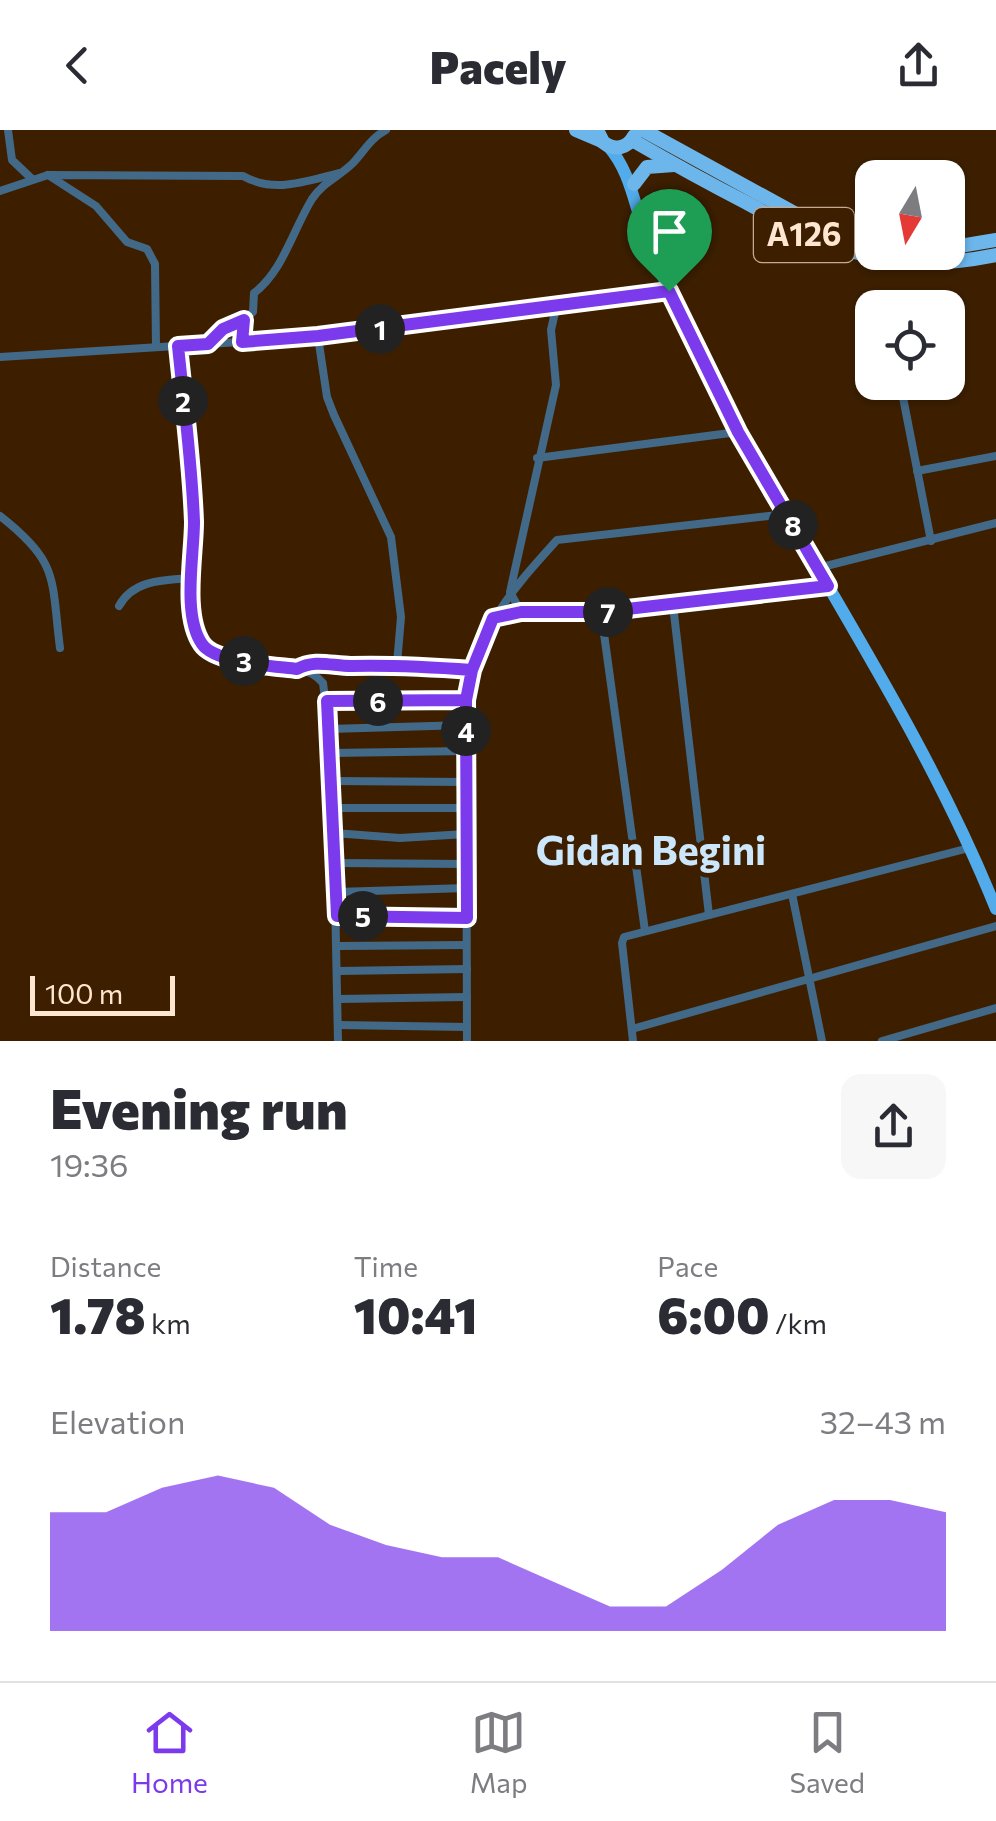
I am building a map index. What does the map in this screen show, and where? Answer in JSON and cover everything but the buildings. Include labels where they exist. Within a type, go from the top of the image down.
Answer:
[{"type":"highway","points":[[576,130],[602,139],[634,136]]},
{"type":"highway","name":"A126","points":[[634,136],[680,167],[810,238],[860,255],[936,264],[996,255]]},
{"type":"highway","name":"A126","points":[[634,136],[816,225],[855,238]]},
{"type":"highway","points":[[633,188],[639,175],[652,166],[680,167]]},
{"type":"highway","points":[[965,245],[996,240]]},
{"type":"main road","points":[[633,188],[634,136]]},
{"type":"main road","points":[[602,139],[619,159],[633,188],[645,232],[669,291],[738,432],[915,738],[996,909]]},
{"type":"street","points":[[8,130],[12,160],[32,179]]},
{"type":"street","points":[[208,344],[223,329],[253,312],[254,293],[268,283],[312,199],[324,183],[352,164],[374,137],[386,130]]},
{"type":"street","points":[[0,192],[48,175],[243,176],[270,187],[340,172]]},
{"type":"street","points":[[48,175],[96,206],[127,242],[152,254],[156,348]]},
{"type":"street","points":[[0,357],[318,336],[669,291]]},
{"type":"street","points":[[521,612],[510,592],[556,386],[551,330],[556,308]]},
{"type":"street","points":[[242,342],[244,320]]},
{"type":"street","points":[[318,336],[328,397],[391,537],[401,617],[397,664]]},
{"type":"street","points":[[178,346],[194,524],[190,578],[197,632],[209,651],[228,659],[297,669],[319,677],[324,683],[332,753],[338,1041]]},
{"type":"street","points":[[904,400],[932,541]]},
{"type":"street","points":[[538,458],[738,432]]},
{"type":"street","points":[[918,470],[996,456]]},
{"type":"street","points":[[467,1041],[466,700],[472,670],[493,618],[510,592],[557,540],[786,514]]},
{"type":"street","points":[[0,516],[39,549],[49,566],[60,648]]},
{"type":"street","points":[[818,568],[996,523]]},
{"type":"street","points":[[119,606],[126,592],[135,587],[190,578]]},
{"type":"street","points":[[493,618],[521,612],[601,612],[828,586]]},
{"type":"street","points":[[672,605],[709,915]]},
{"type":"street","points":[[601,612],[645,931]]},
{"type":"street","points":[[297,669],[307,664],[397,664],[472,670]]},
{"type":"street","points":[[327,701],[466,700]]},
{"type":"street","points":[[330,729],[466,725]]},
{"type":"street","points":[[332,753],[466,752]]},
{"type":"street","points":[[332,781],[465,782]]},
{"type":"street","points":[[333,808],[466,808]]},
{"type":"street","points":[[334,833],[400,838],[466,834]]},
{"type":"street","points":[[633,1041],[624,936],[970,848]]},
{"type":"street","points":[[335,863],[467,864]]},
{"type":"street","points":[[336,892],[467,888]]},
{"type":"street","points":[[792,894],[822,1041]]},
{"type":"street","points":[[337,916],[467,918]]},
{"type":"street","points":[[632,1029],[996,926]]},
{"type":"street","points":[[338,946],[466,945]]},
{"type":"street","points":[[338,971],[467,969]]},
{"type":"street","points":[[338,999],[467,997]]},
{"type":"street","points":[[882,1041],[996,1008]]},
{"type":"street","points":[[338,1025],[467,1027]]},
{"type":"district","name":"Gidan Begini","points":[[651,851]]},
{"type":"route","points":[[669,291],[556,308],[242,342],[244,320],[223,329],[208,344],[178,346],[194,524],[190,578],[202,644],[228,659],[297,669],[323,663],[472,670],[466,700],[467,918],[337,916],[327,701],[466,700],[472,670],[493,618],[521,612],[601,612],[828,586],[738,432],[669,291]]}]
